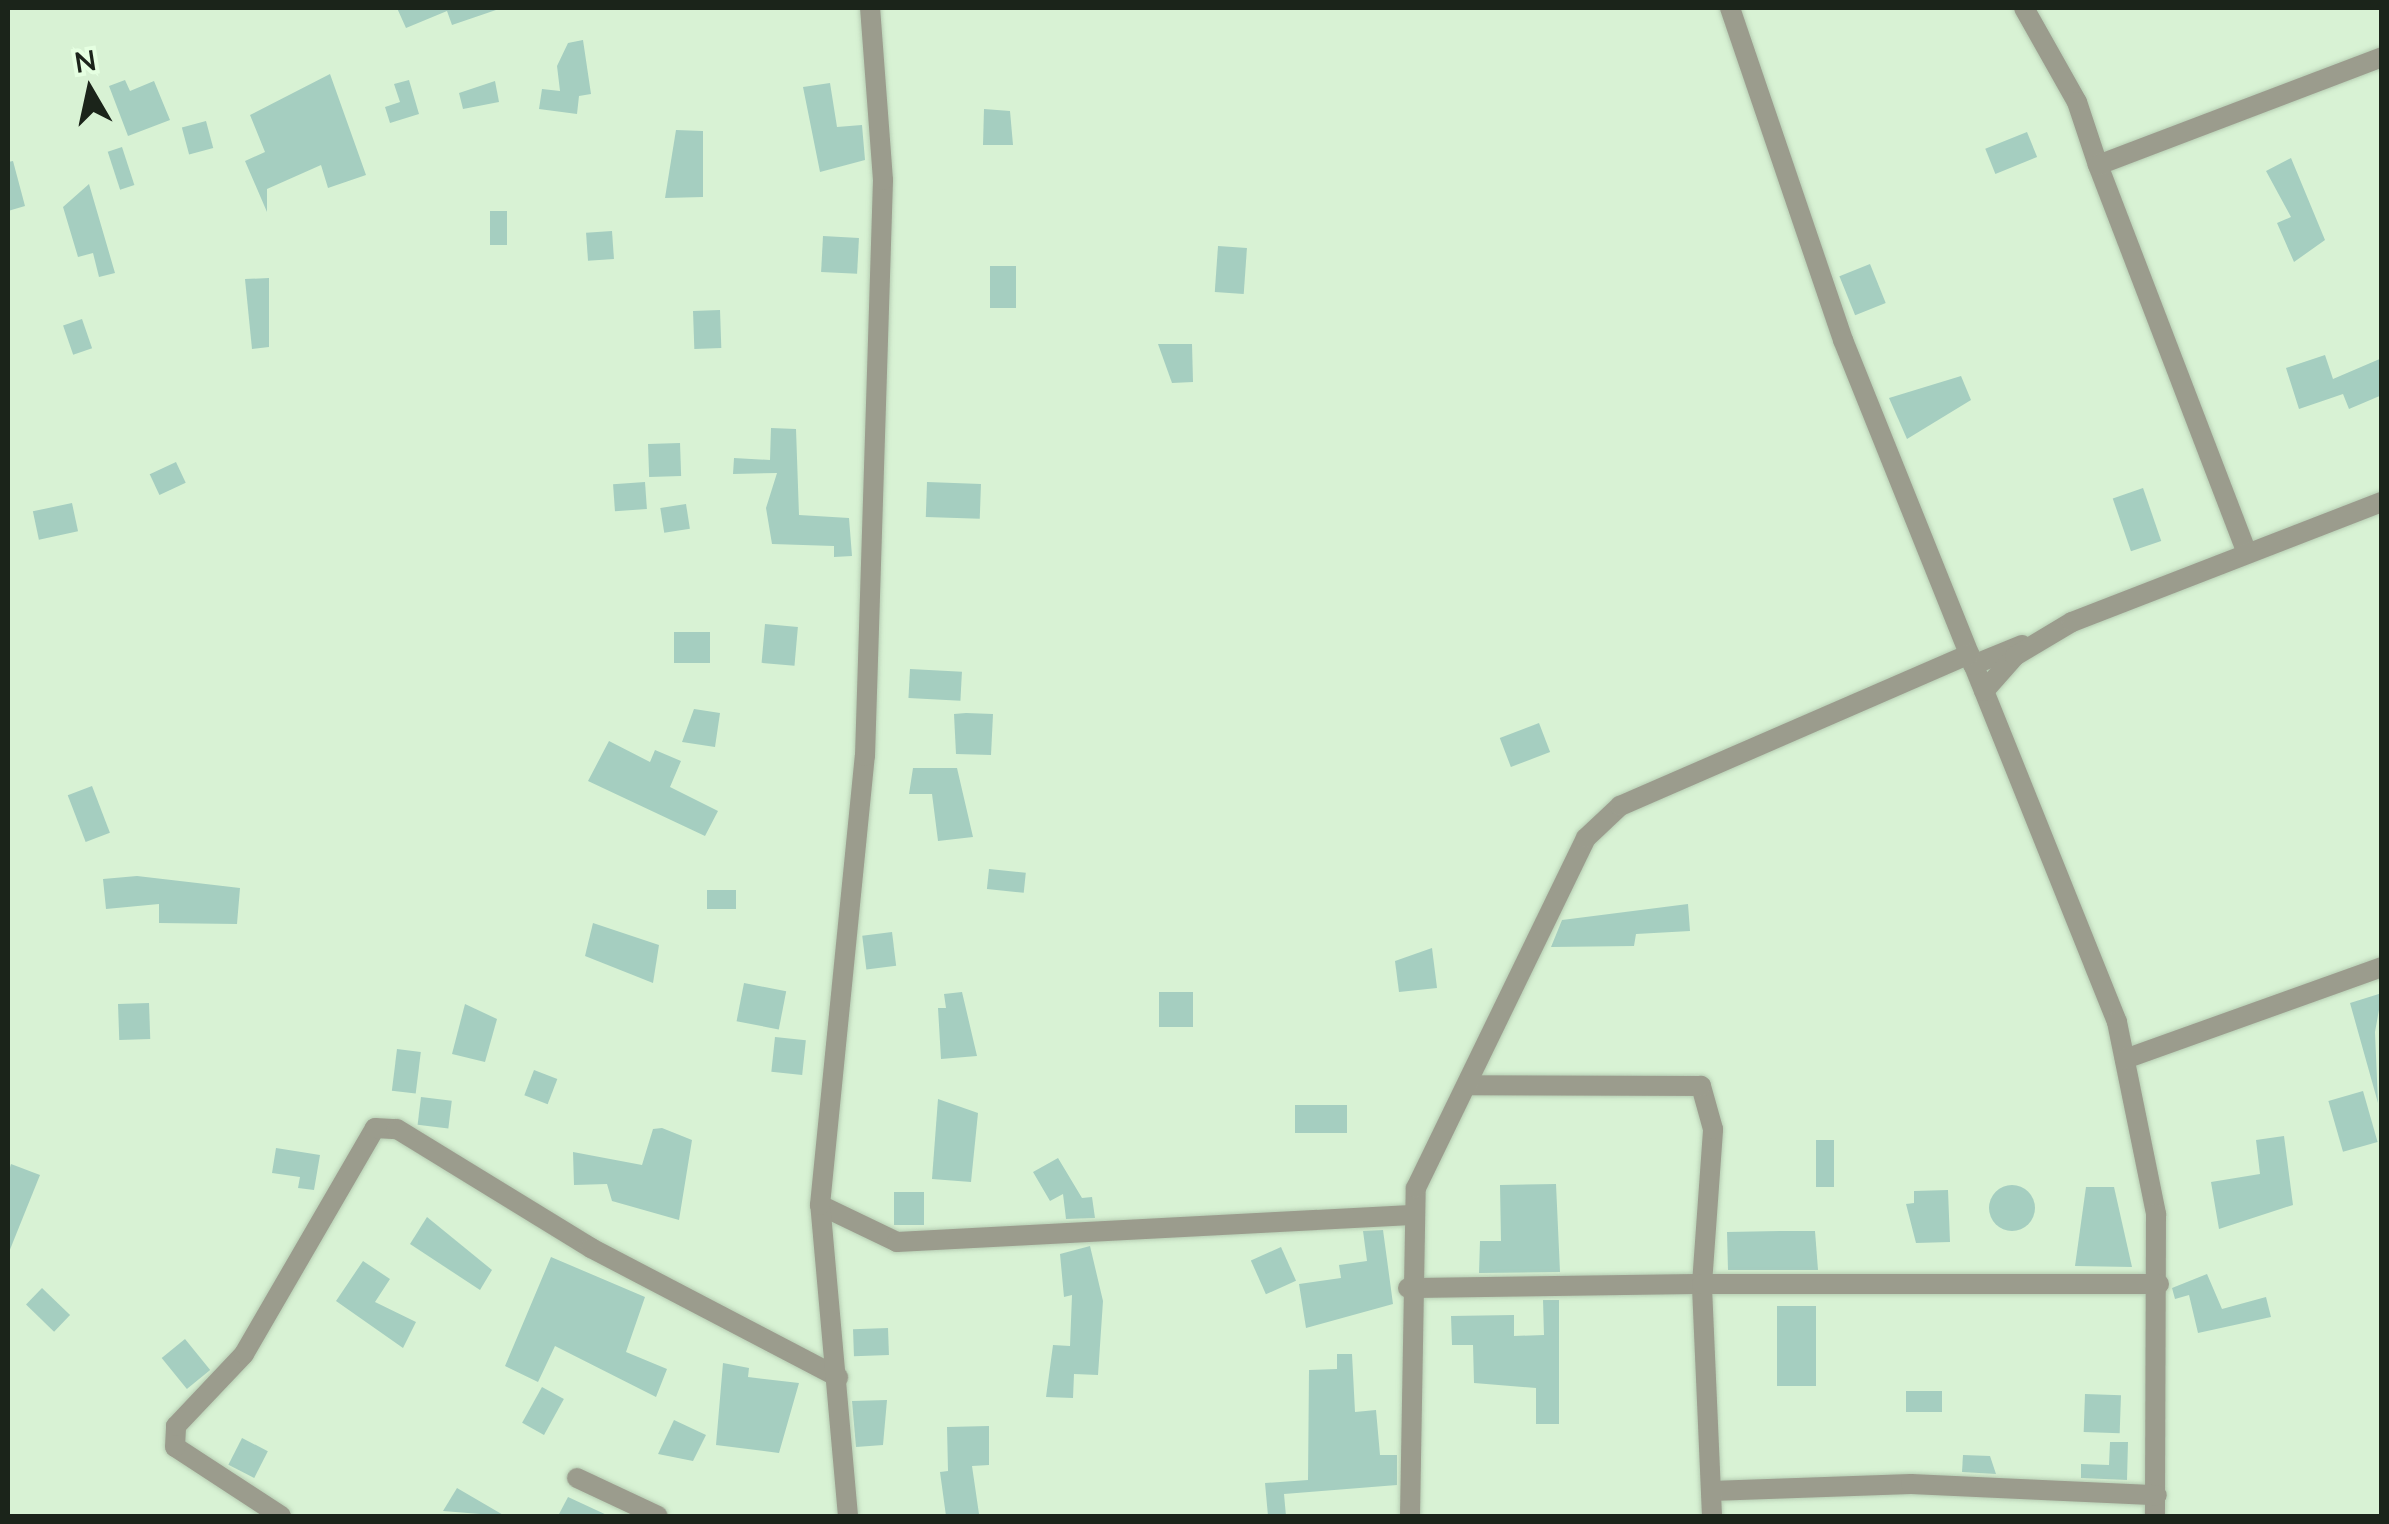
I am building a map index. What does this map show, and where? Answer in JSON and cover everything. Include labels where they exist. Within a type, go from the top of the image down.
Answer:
[{"type":"street","points":[[848,1516],[820,1205],[865,756],[883,180],[870,8]]},
{"type":"street","points":[[1710,1491],[1911,1484],[2156,1506],[2156,1214],[2125,1059],[1786,188],[1730,8]]},
{"type":"street","points":[[2024,8],[2077,102],[2244,548]]},
{"type":"street","points":[[2098,165],[2382,57]]},
{"type":"street","points":[[1410,1516],[1411,1215],[1586,838],[1620,806],[1971,660],[2040,640],[2244,548],[2382,502]]},
{"type":"street","points":[[1984,691],[2040,640]]},
{"type":"street","points":[[2125,1059],[2382,968]]},
{"type":"street","points":[[1471,1084],[1701,1086],[1713,1128],[1702,1284],[1712,1516]]},
{"type":"street","points":[[281,1516],[175,1447],[176,1426],[244,1354],[375,1128],[397,1129],[591,1248],[838,1376]]},
{"type":"street","points":[[820,1205],[898,1242],[1411,1215]]},
{"type":"street","points":[[1408,1288],[2159,1284]]},
{"type":"street","points":[[577,1478],[658,1516]]},
{"type":"building","points":[[397,8],[496,10],[452,25],[447,11],[406,28]]},
{"type":"building","points":[[583,40],[591,94],[579,96],[577,114],[539,109],[542,89],[560,91],[557,66],[568,43]]},
{"type":"building","points":[[330,74],[366,175],[328,188],[321,165],[267,189],[267,212],[245,161],[265,152],[250,115]]},
{"type":"building","points":[[125,80],[130,91],[154,81],[170,120],[128,136],[109,86]]},
{"type":"building","points":[[409,80],[419,114],[390,123],[385,107],[400,102],[394,84]]},
{"type":"building","points":[[495,81],[499,102],[463,109],[459,93]]},
{"type":"building","points":[[830,83],[837,127],[862,125],[865,160],[820,172],[803,87]]},
{"type":"building","points":[[984,109],[1010,111],[1013,145],[983,145]]},
{"type":"building","points":[[206,121],[213,148],[189,155],[182,127]]},
{"type":"building","points":[[676,130],[703,131],[703,197],[665,198]]},
{"type":"building","points":[[2027,132],[2037,157],[1995,174],[1985,149]]},
{"type":"building","points":[[122,147],[134,185],[120,190],[108,152]]},
{"type":"building","points":[[2291,158],[2325,240],[2294,262],[2277,223],[2291,217],[2266,171]]},
{"type":"building","points":[[13,161],[25,206],[8,211],[8,162]]},
{"type":"building","points":[[89,184],[115,273],[99,277],[93,253],[78,257],[63,207]]},
{"type":"building","points":[[490,211],[507,211],[507,245],[490,245]]},
{"type":"building","points":[[612,231],[614,259],[588,261],[586,233]]},
{"type":"building","points":[[823,236],[859,238],[857,274],[821,272]]},
{"type":"building","points":[[1218,246],[1247,248],[1244,294],[1215,292]]},
{"type":"building","points":[[1870,264],[1886,303],[1855,315],[1839,276]]},
{"type":"building","points":[[990,266],[1016,266],[1016,308],[990,308]]},
{"type":"building","points":[[269,278],[269,347],[252,349],[245,279]]},
{"type":"building","points":[[720,310],[721,348],[694,349],[693,311]]},
{"type":"building","points":[[82,319],[92,348],[73,355],[63,326]]},
{"type":"building","points":[[1158,344],[1192,344],[1193,382],[1172,383]]},
{"type":"building","points":[[2325,355],[2333,379],[2382,358],[2382,395],[2349,409],[2343,394],[2299,409],[2286,368]]},
{"type":"building","points":[[1961,376],[1971,400],[1907,439],[1889,398]]},
{"type":"building","points":[[771,428],[796,429],[799,515],[849,518],[852,556],[834,557],[834,546],[772,544],[766,508],[777,473],[733,474],[734,458],[770,460]]},
{"type":"building","points":[[680,443],[681,476],[649,477],[648,444]]},
{"type":"building","points":[[176,462],[186,483],[159,495],[150,474]]},
{"type":"building","points":[[645,482],[647,509],[615,511],[613,484]]},
{"type":"building","points":[[927,482],[981,484],[980,519],[926,517]]},
{"type":"building","points":[[2143,488],[2161,541],[2131,551],[2113,498]]},
{"type":"building","points":[[72,503],[78,531],[39,540],[33,511]]},
{"type":"building","points":[[686,504],[690,529],[664,533],[660,508]]},
{"type":"building","points":[[765,624],[798,627],[794,666],[762,663]]},
{"type":"building","points":[[674,632],[710,632],[710,663],[674,663]]},
{"type":"building","points":[[910,669],[962,672],[960,701],[908,698]]},
{"type":"building","points":[[694,709],[720,713],[715,747],[682,742]]},
{"type":"building","points":[[954,714],[993,714],[991,755],[956,754]]},
{"type":"building","points":[[1539,723],[1550,752],[1511,767],[1500,738]]},
{"type":"building","points":[[609,741],[650,762],[655,750],[681,761],[670,787],[718,811],[705,836],[588,781]]},
{"type":"building","points":[[913,768],[957,768],[973,837],[938,841],[932,794],[909,794]]},
{"type":"building","points":[[92,786],[110,833],[86,842],[68,795]]},
{"type":"building","points":[[989,869],[1026,873],[1024,893],[987,889]]},
{"type":"building","points":[[137,876],[240,888],[237,924],[159,923],[159,904],[106,909],[103,879]]},
{"type":"building","points":[[707,890],[736,890],[736,909],[707,909]]},
{"type":"building","points":[[1688,904],[1690,931],[1636,934],[1634,946],[1551,947],[1562,920]]},
{"type":"building","points":[[593,923],[659,945],[653,983],[585,956]]},
{"type":"building","points":[[892,932],[896,966],[866,969],[862,936]]},
{"type":"building","points":[[1432,948],[1437,988],[1399,992],[1395,961]]},
{"type":"building","points":[[744,983],[786,991],[779,1029],[737,1021]]},
{"type":"building","points":[[962,992],[977,1056],[941,1059],[938,1008],[946,1008],[944,994]]},
{"type":"building","points":[[1159,992],[1193,992],[1193,1027],[1159,1027]]},
{"type":"building","points":[[2382,993],[2375,1032],[2378,1103],[2350,1003]]},
{"type":"building","points":[[149,1003],[150,1039],[119,1040],[118,1004]]},
{"type":"building","points":[[465,1004],[497,1019],[485,1062],[452,1054]]},
{"type":"building","points":[[775,1037],[806,1040],[802,1075],[771,1072]]},
{"type":"building","points":[[397,1049],[421,1052],[416,1094],[392,1091]]},
{"type":"building","points":[[534,1070],[557,1079],[548,1104],[524,1095]]},
{"type":"building","points":[[2363,1091],[2378,1142],[2343,1152],[2328,1101]]},
{"type":"building","points":[[421,1097],[452,1101],[448,1129],[418,1125]]},
{"type":"building","points":[[938,1099],[978,1113],[971,1182],[932,1179]]},
{"type":"building","points":[[1295,1105],[1347,1105],[1347,1133],[1295,1133]]},
{"type":"building","points":[[662,1128],[692,1140],[679,1220],[612,1201],[607,1184],[574,1185],[573,1152],[642,1165],[653,1129]]},
{"type":"building","points":[[2284,1136],[2293,1205],[2219,1229],[2211,1182],[2260,1174],[2256,1140]]},
{"type":"building","points":[[1816,1140],[1834,1140],[1834,1187],[1816,1187]]},
{"type":"building","points":[[276,1148],[320,1155],[314,1190],[298,1188],[300,1177],[272,1173]]},
{"type":"building","points":[[1058,1158],[1082,1198],[1092,1197],[1095,1218],[1066,1219],[1063,1194],[1050,1201],[1033,1172]]},
{"type":"building","points":[[11,1164],[40,1175],[9,1252],[8,1174]]},
{"type":"building","points":[[1556,1184],[1560,1272],[1479,1273],[1480,1241],[1501,1241],[1500,1185]]},
{"type":"building","points":[[2012,1185],[2028,1192],[2035,1208],[2028,1224],[2012,1231],[1996,1224],[1989,1208],[1996,1192]]},
{"type":"building","points":[[2086,1187],[2114,1187],[2132,1267],[2075,1266]]},
{"type":"building","points":[[1948,1190],[1950,1242],[1916,1243],[1906,1204],[1914,1203],[1914,1191]]},
{"type":"building","points":[[894,1192],[924,1192],[924,1225],[894,1225]]},
{"type":"building","points":[[427,1217],[492,1270],[480,1290],[410,1244]]},
{"type":"building","points":[[1383,1230],[1393,1304],[1306,1328],[1299,1284],[1341,1278],[1339,1265],[1367,1261],[1363,1231]]},
{"type":"building","points":[[1815,1231],[1818,1270],[1728,1270],[1727,1232]]},
{"type":"building","points":[[1090,1246],[1103,1301],[1098,1375],[1074,1374],[1073,1398],[1046,1397],[1053,1345],[1070,1346],[1072,1295],[1064,1297],[1060,1254]]},
{"type":"building","points":[[1281,1247],[1296,1281],[1266,1294],[1251,1260]]},
{"type":"building","points":[[551,1257],[645,1297],[626,1352],[667,1369],[656,1397],[555,1346],[538,1382],[505,1366]]},
{"type":"building","points":[[363,1261],[390,1279],[375,1302],[416,1322],[403,1348],[336,1301]]},
{"type":"building","points":[[2207,1274],[2222,1309],[2266,1297],[2271,1317],[2198,1333],[2189,1295],[2175,1299],[2172,1288]]},
{"type":"building","points":[[42,1288],[70,1315],[54,1332],[26,1305]]},
{"type":"building","points":[[1543,1300],[1559,1300],[1559,1424],[1536,1424],[1536,1388],[1474,1383],[1473,1345],[1452,1345],[1451,1316],[1514,1315],[1514,1336],[1544,1335]]},
{"type":"building","points":[[1777,1306],[1816,1306],[1816,1386],[1777,1386]]},
{"type":"building","points":[[888,1328],[889,1355],[854,1356],[853,1329]]},
{"type":"building","points":[[185,1339],[210,1370],[187,1389],[162,1358]]},
{"type":"building","points":[[1337,1354],[1352,1354],[1355,1412],[1376,1410],[1380,1455],[1397,1455],[1397,1485],[1284,1494],[1286,1516],[1268,1516],[1265,1483],[1308,1480],[1309,1370],[1337,1369]]},
{"type":"building","points":[[723,1363],[749,1368],[748,1377],[799,1383],[779,1453],[716,1445]]},
{"type":"building","points":[[542,1387],[564,1399],[544,1435],[522,1423]]},
{"type":"building","points":[[1906,1391],[1942,1391],[1942,1412],[1906,1412]]},
{"type":"building","points":[[2085,1394],[2121,1395],[2120,1433],[2084,1432]]},
{"type":"building","points":[[887,1400],[883,1445],[856,1447],[852,1401]]},
{"type":"building","points":[[674,1420],[706,1435],[693,1461],[658,1454]]},
{"type":"building","points":[[989,1426],[989,1465],[972,1466],[979,1514],[946,1516],[940,1472],[948,1471],[947,1427]]},
{"type":"building","points":[[242,1438],[268,1451],[254,1478],[228,1465]]},
{"type":"building","points":[[2110,1442],[2128,1442],[2127,1480],[2081,1478],[2081,1464],[2109,1465]]},
{"type":"building","points":[[1963,1455],[1990,1456],[1996,1474],[1962,1472]]},
{"type":"building","points":[[457,1488],[505,1516],[443,1511]]},
{"type":"building","points":[[568,1497],[609,1516],[558,1516]]}]
